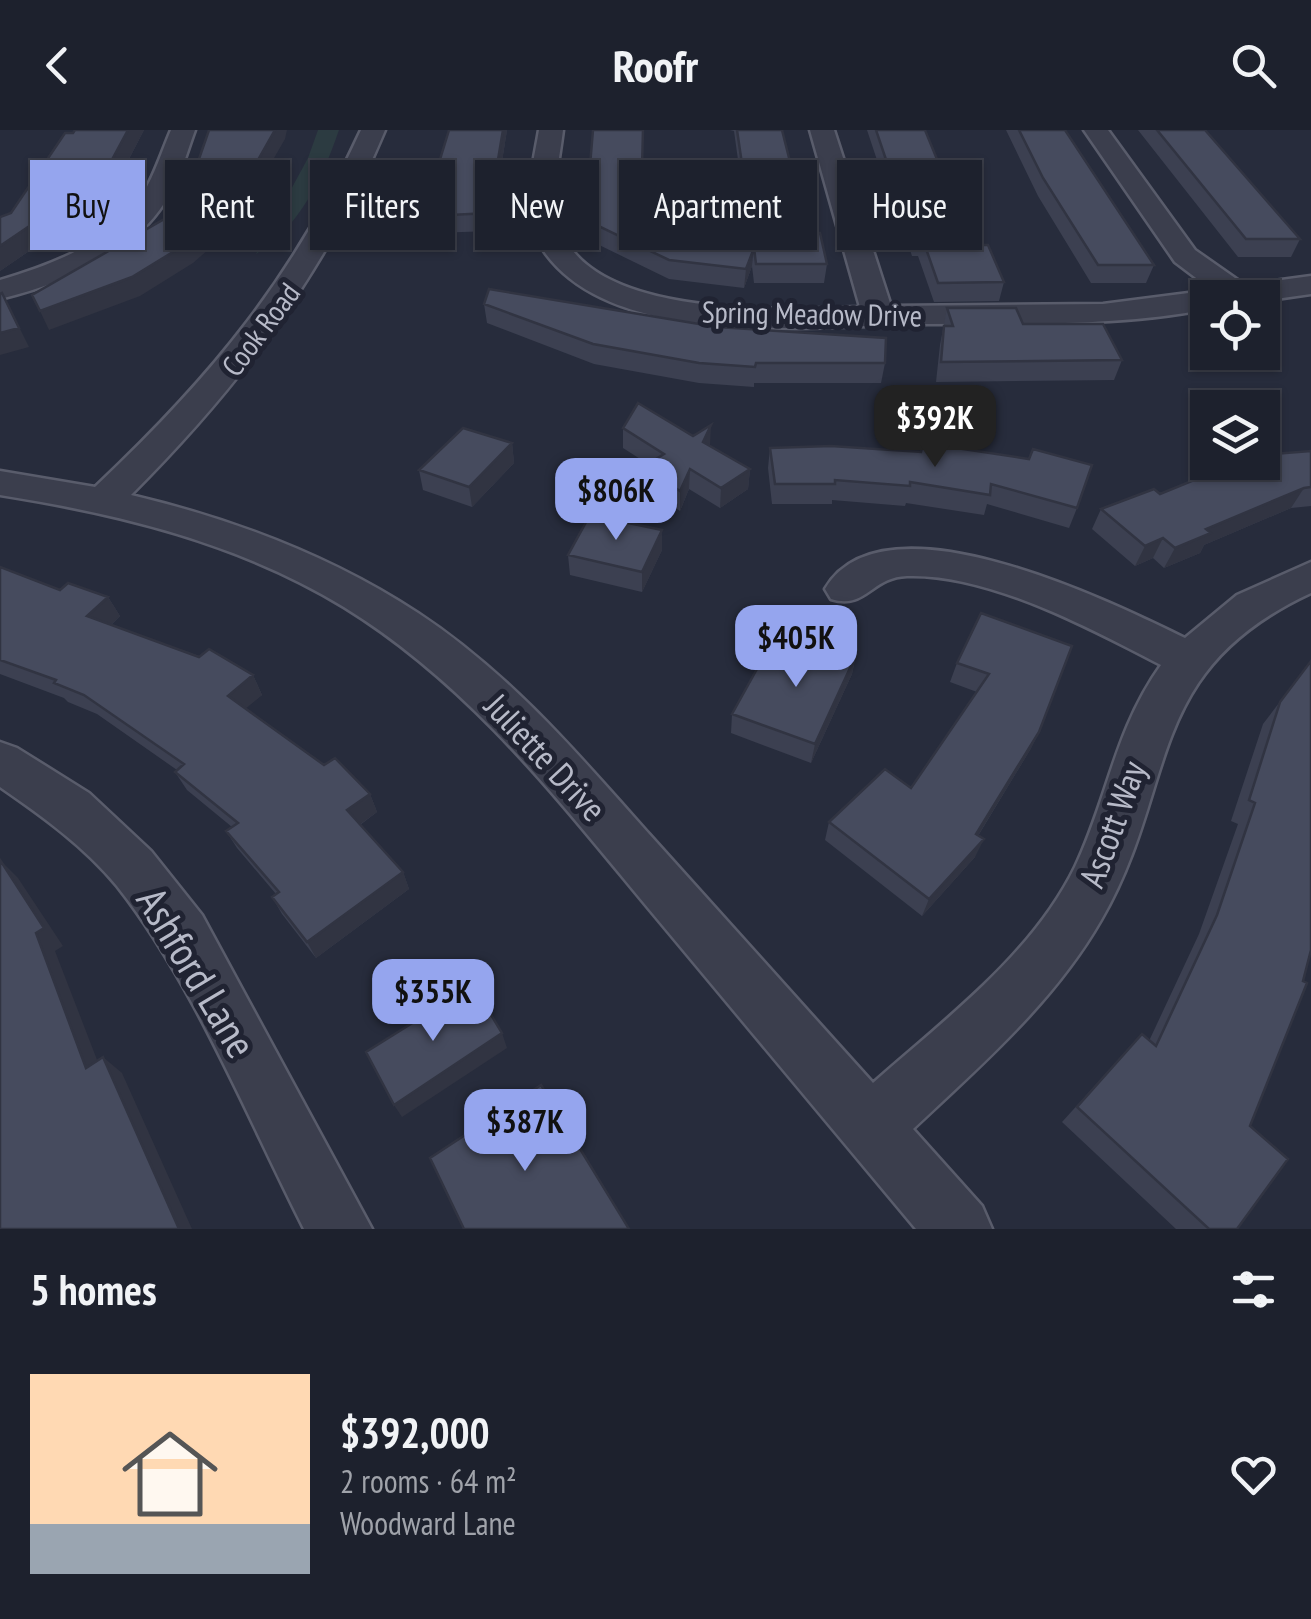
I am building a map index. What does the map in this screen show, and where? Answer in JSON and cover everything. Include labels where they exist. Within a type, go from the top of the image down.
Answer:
[{"type":"street","points":[[0,290],[81,259],[127,230],[155,198],[183,130]]},
{"type":"street","name":"Cook Road","points":[[105,499],[182,426],[280,306],[327,234],[373,130]]},
{"type":"street","name":"Spring Meadow Drive","points":[[551,130],[543,193],[546,232],[571,265],[621,296],[690,312],[734,317],[1120,312],[1190,302]]},
{"type":"street","points":[[822,130],[878,316]]},
{"type":"street","points":[[1096,130],[1205,280]]},
{"type":"street","name":"Spring Meadow Drive","points":[[1280,288],[1311,284]]},
{"type":"street","name":"Juliette Drive","points":[[0,483],[105,499],[230,536],[333,581],[402,623],[472,677],[539,743],[959,1229]]},
{"type":"street","points":[[846,589],[872,567],[934,566],[1043,592],[1105,617],[1188,659]]},
{"type":"street","name":"Ascott Way","points":[[871,1126],[998,1008],[1048,953],[1083,903],[1108,852],[1158,704],[1188,659],[1241,610],[1311,576]]},
{"type":"street","name":"Ashford Lane","points":[[0,762],[70,808],[133,867],[183,933],[339,1229]]},
{"type":"shaded area","points":[[318,130],[339,130],[327,160],[310,160],[310,196],[290,224],[290,191]]},
{"type":"building","points":[[128,130],[112,160],[47,160],[65,133]]},
{"type":"building","points":[[209,130],[275,130],[258,160],[199,160]]},
{"type":"building","points":[[449,130],[503,130],[498,160],[475,160],[475,214],[455,215],[455,160],[440,160]]},
{"type":"building","points":[[593,130],[643,130],[642,160],[619,160],[619,236],[599,226],[599,160],[590,160]]},
{"type":"building","points":[[737,130],[782,130],[790,160],[741,160]]},
{"type":"building","points":[[876,130],[925,130],[937,160],[886,160]]},
{"type":"building","points":[[1019,130],[1065,130],[1154,265],[1098,265],[1043,178]]},
{"type":"building","points":[[1157,130],[1205,130],[1300,239],[1246,239]]},
{"type":"building","points":[[30,185],[30,226],[0,246],[0,217],[11,213]]},
{"type":"building","points":[[165,219],[165,250],[176,250],[132,277],[40,311],[32,295],[110,250],[145,250],[145,230]]},
{"type":"building","points":[[820,233],[827,264],[756,264],[754,250],[817,250]]},
{"type":"building","points":[[982,245],[988,245],[1004,282],[938,283],[927,250],[982,250]]},
{"type":"building","points":[[648,250],[753,250],[746,269],[669,260]]},
{"type":"building","points":[[489,289],[717,327],[886,338],[885,363],[756,363],[755,367],[699,363],[593,344],[484,304]]},
{"type":"building","points":[[0,294],[19,328],[0,333]]},
{"type":"building","points":[[947,308],[1016,308],[1023,324],[1103,324],[1122,360],[941,362],[944,326],[953,326]]},
{"type":"building","points":[[638,403],[693,436],[711,425],[703,442],[750,469],[721,488],[690,469],[680,491],[643,467],[664,454],[623,428]]},
{"type":"building","points":[[463,428],[512,443],[469,487],[419,470]]},
{"type":"building","points":[[923,443],[1029,459],[1033,449],[1092,465],[1077,508],[991,484],[990,495],[910,482],[910,486],[835,480],[835,484],[775,484],[770,448],[831,446],[921,452]]},
{"type":"building","points":[[1311,451],[1311,487],[1206,529],[1211,533],[1175,548],[1163,538],[1145,546],[1101,509],[1154,489],[1160,494],[1194,480],[1280,480],[1280,454]]},
{"type":"building","points":[[590,515],[662,530],[642,572],[568,555]]},
{"type":"building","points":[[0,567],[60,590],[68,583],[108,597],[87,616],[199,657],[209,649],[253,675],[228,696],[324,765],[335,758],[370,794],[347,810],[403,872],[307,942],[272,897],[279,892],[226,831],[238,823],[175,772],[184,764],[84,695],[54,683],[56,680],[0,660]]},
{"type":"building","points":[[981,613],[1072,646],[1039,732],[976,834],[984,839],[929,899],[829,822],[885,769],[911,788],[989,674],[957,663]]},
{"type":"building","points":[[809,639],[856,655],[815,744],[732,714],[768,649],[797,660]]},
{"type":"building","points":[[1311,661],[1311,950],[1303,981],[1307,983],[1250,1126],[1288,1159],[1237,1229],[1209,1229],[1077,1107],[1142,1034],[1156,1046],[1217,915],[1255,803],[1249,800],[1280,702]]},
{"type":"building","points":[[0,860],[44,928],[36,933],[86,1068],[103,1057],[179,1229],[0,1229]]},
{"type":"building","points":[[473,985],[502,1033],[394,1105],[366,1052]]},
{"type":"building","points":[[541,1085],[629,1229],[464,1229],[430,1158]]}]
